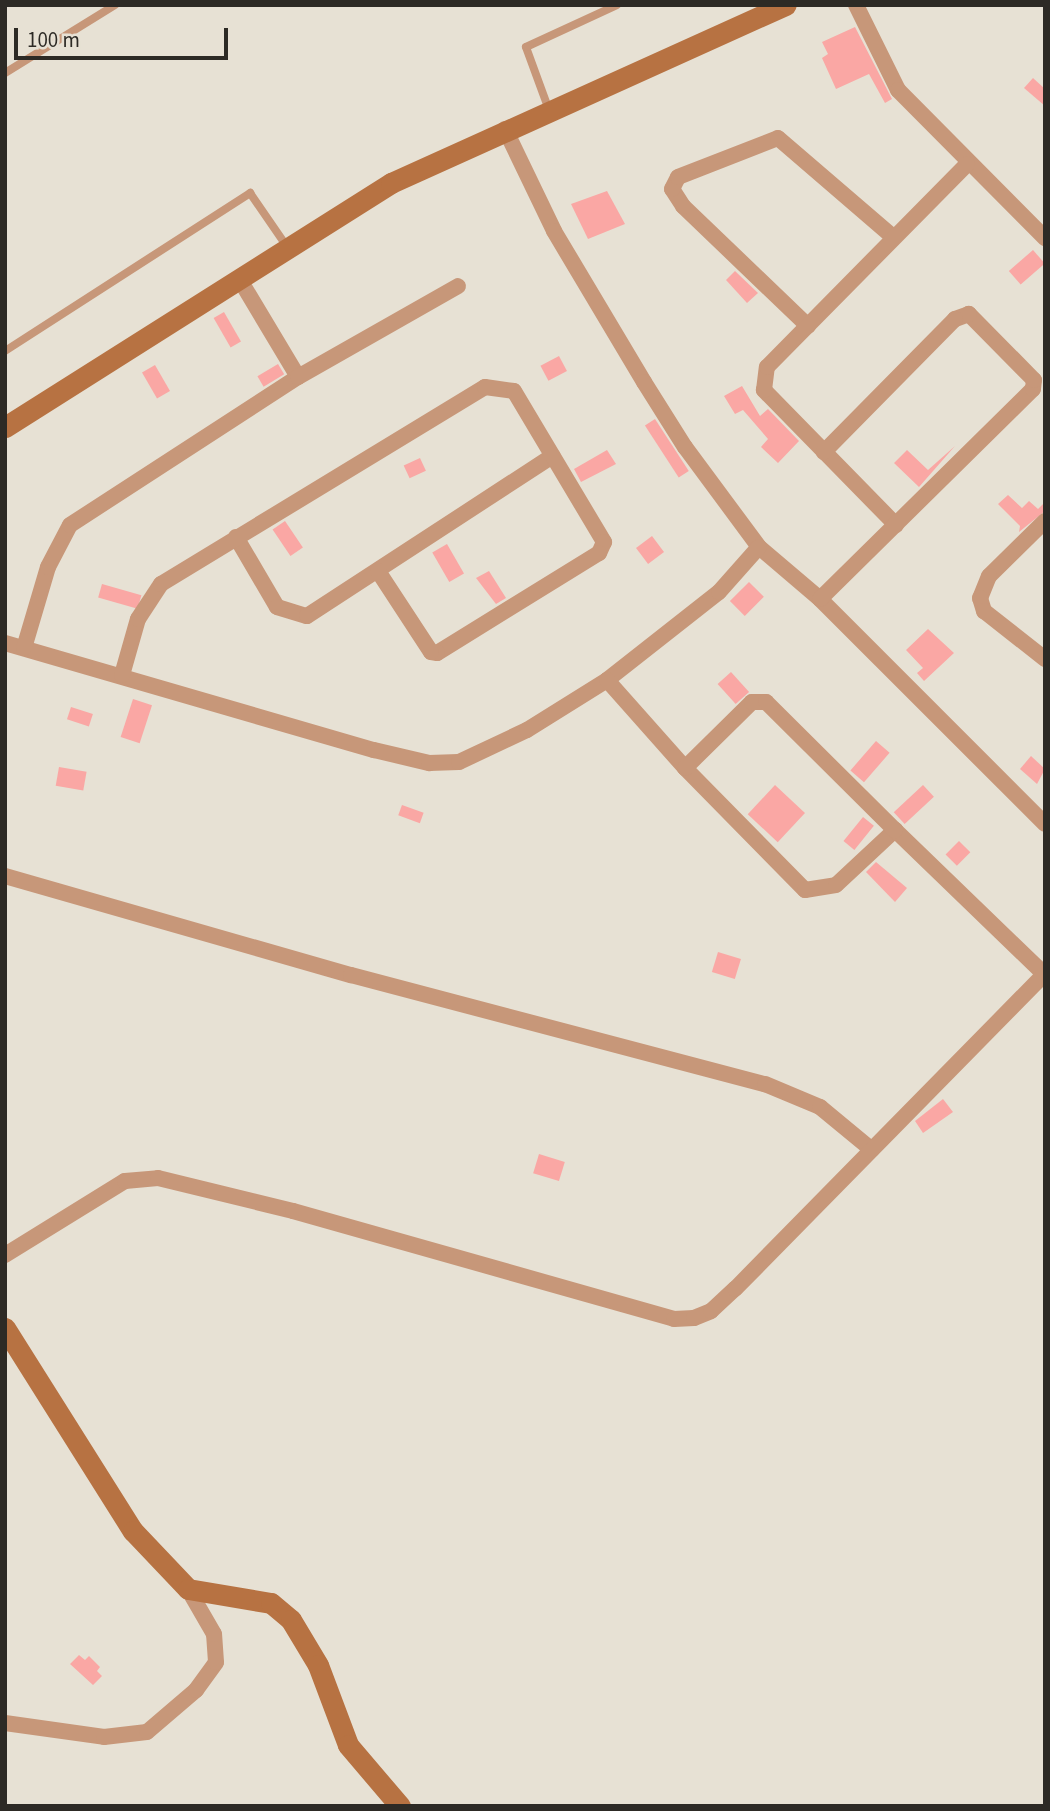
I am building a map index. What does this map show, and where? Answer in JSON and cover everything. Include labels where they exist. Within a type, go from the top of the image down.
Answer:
[{"type":"street","points":[[5,426],[391,183],[505,129],[786,5]]},
{"type":"street","points":[[856,5],[894,84],[967,164],[1045,238]]},
{"type":"street","points":[[505,129],[554,231],[644,382],[685,447],[759,547],[820,600],[1045,824]]},
{"type":"street","points":[[808,326],[683,206],[672,189],[678,177],[778,138],[893,237]]},
{"type":"street","points":[[896,525],[764,390],[767,367],[967,164]]},
{"type":"street","points":[[240,280],[298,377]]},
{"type":"street","points":[[24,648],[52,556],[70,525],[298,377],[458,286]]},
{"type":"street","points":[[820,600],[1033,389],[1034,380],[969,314],[954,319],[824,452]]},
{"type":"street","points":[[122,675],[147,599],[161,584],[485,387],[512,389],[603,537],[599,553],[437,653],[431,652],[377,571]]},
{"type":"street","points":[[236,537],[276,607],[295,616],[317,612],[552,456]]},
{"type":"street","points":[[1045,520],[989,576],[979,598],[984,611],[1002,628],[1045,659]]},
{"type":"street","points":[[5,643],[374,750],[445,763],[485,752],[607,680],[719,592],[759,547]]},
{"type":"street","points":[[607,680],[685,768],[805,890],[836,885],[895,830]]},
{"type":"street","points":[[5,1255],[125,1181],[158,1178],[684,1320],[710,1311],[735,1289],[1044,975],[766,702],[752,702],[685,768]]},
{"type":"street","points":[[5,876],[351,975],[765,1084],[820,1107],[872,1150]]},
{"type":"street","points":[[5,1328],[134,1531],[188,1589],[214,1634],[216,1662],[196,1690],[147,1732],[104,1737],[5,1723]]},
{"type":"street","points":[[188,1589],[271,1603],[291,1620],[318,1665],[348,1745],[400,1806]]},
{"type":"lane","points":[[5,73],[115,5]]},
{"type":"lane","points":[[549,110],[526,47],[617,5]]},
{"type":"lane","points":[[5,351],[250,193],[288,248]]},
{"type":"building","points":[[855,27],[892,99],[885,103],[869,74],[836,89],[822,58],[828,54],[822,42]]},
{"type":"building","points":[[1033,78],[1045,89],[1045,106],[1024,88]]},
{"type":"building","points":[[607,191],[625,224],[588,239],[571,204]]},
{"type":"building","points":[[1033,250],[1045,264],[1021,285],[1009,271]]},
{"type":"building","points":[[735,271],[758,293],[747,303],[726,280]]},
{"type":"building","points":[[224,312],[241,341],[231,347],[214,318]]},
{"type":"building","points":[[559,356],[567,371],[548,381],[540,366]]},
{"type":"building","points":[[278,364],[284,374],[264,387],[257,376]]},
{"type":"building","points":[[155,365],[170,391],[157,398],[142,372]]},
{"type":"building","points":[[742,386],[760,416],[768,409],[799,441],[778,463],[761,447],[768,439],[743,410],[735,414],[724,396]]},
{"type":"building","points":[[655,419],[689,471],[679,478],[645,426]]},
{"type":"building","points":[[955,446],[919,487],[894,463],[907,450],[928,470]]},
{"type":"building","points":[[607,450],[616,464],[581,482],[574,469]]},
{"type":"building","points":[[420,458],[426,471],[410,478],[404,466]]},
{"type":"building","points":[[1008,495],[1022,508],[1029,501],[1038,509],[1045,502],[1045,511],[1019,532],[1020,526],[998,504]]},
{"type":"building","points":[[285,521],[303,548],[290,556],[273,529]]},
{"type":"building","points":[[652,536],[664,552],[648,564],[636,548]]},
{"type":"building","points":[[447,544],[464,573],[449,582],[432,552]]},
{"type":"building","points":[[489,571],[506,598],[496,604],[476,578]]},
{"type":"building","points":[[749,582],[764,597],[745,616],[730,601]]},
{"type":"building","points":[[102,584],[141,595],[138,609],[98,597]]},
{"type":"building","points":[[928,629],[954,653],[924,681],[917,673],[923,668],[906,650]]},
{"type":"building","points":[[731,672],[749,692],[736,704],[718,684]]},
{"type":"building","points":[[133,699],[152,705],[140,743],[121,737]]},
{"type":"building","points":[[71,707],[93,714],[89,726],[67,719]]},
{"type":"building","points":[[876,741],[890,753],[864,782],[850,770]]},
{"type":"building","points":[[1031,756],[1045,769],[1037,784],[1020,769]]},
{"type":"building","points":[[59,767],[87,772],[83,791],[56,786]]},
{"type":"building","points":[[775,785],[805,813],[778,842],[748,814]]},
{"type":"building","points":[[923,785],[934,797],[905,824],[894,812]]},
{"type":"building","points":[[402,805],[424,813],[420,823],[398,815]]},
{"type":"building","points":[[863,817],[874,826],[854,850],[843,841]]},
{"type":"building","points":[[959,841],[970,852],[957,866],[946,854]]},
{"type":"building","points":[[876,862],[907,888],[895,902],[866,872]]},
{"type":"building","points":[[718,952],[741,959],[735,979],[712,972]]},
{"type":"building","points":[[943,1099],[953,1112],[923,1133],[915,1121]]},
{"type":"building","points":[[539,1154],[565,1162],[559,1181],[533,1173]]},
{"type":"building","points":[[79,1655],[85,1660],[89,1656],[100,1667],[97,1671],[102,1676],[93,1685],[70,1664]]}]
